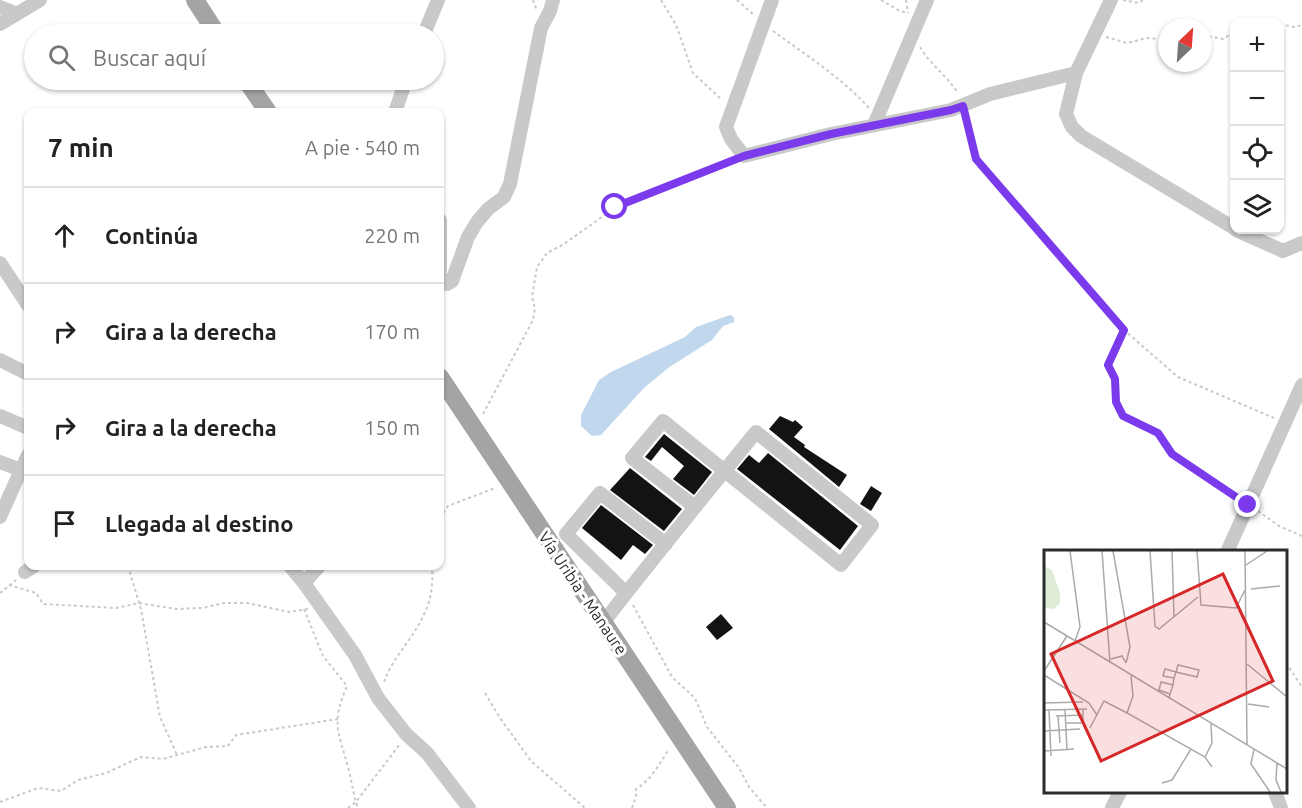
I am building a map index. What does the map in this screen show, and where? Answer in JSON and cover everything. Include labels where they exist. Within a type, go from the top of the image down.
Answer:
[{"type":"main road","points":[[195,0],[211,24]]},
{"type":"main road","points":[[253,90],[265,108]]},
{"type":"main road","name":"Vía Uribia - Manaure","points":[[444,383],[727,808]]},
{"type":"street","points":[[0,24],[40,0]]},
{"type":"street","points":[[428,24],[438,0]]},
{"type":"street","points":[[444,282],[447,284],[452,281],[468,237],[477,222],[488,209],[504,197],[510,184],[541,28],[553,0]]},
{"type":"street","points":[[772,0],[726,127],[744,156],[875,121],[951,110],[990,94],[1076,72]]},
{"type":"street","points":[[875,121],[912,23],[927,0]]},
{"type":"street","points":[[1111,0],[1076,72],[1066,114],[1072,127],[1081,136],[1230,226]]},
{"type":"street","points":[[0,8],[17,14]]},
{"type":"street","points":[[396,108],[403,90]]},
{"type":"street","points":[[1246,234],[1283,251],[1302,243]]},
{"type":"street","points":[[0,263],[24,299]]},
{"type":"street","points":[[0,360],[24,372]]},
{"type":"street","points":[[1228,550],[1302,385]]},
{"type":"street","points":[[0,416],[24,426]]},
{"type":"street","points":[[603,623],[626,593],[725,471],[756,432],[872,525],[841,565],[725,471],[663,421],[632,458],[695,507]]},
{"type":"street","points":[[0,462],[21,470]]},
{"type":"street","points":[[0,517],[24,464]]},
{"type":"street","points":[[626,593],[566,534],[600,493],[666,544]]},
{"type":"street","points":[[293,570],[326,611],[355,655],[378,698],[406,734],[427,753],[469,808]]},
{"type":"street","points":[[304,583],[315,570]]},
{"type":"street","points":[[1112,808],[1119,793]]},
{"type":"street","points":[[1275,793],[1281,808]]},
{"type":"path","points":[[661,0],[676,25],[693,73],[731,108]]},
{"type":"path","points":[[736,0],[762,23],[842,82],[858,96],[875,121]]},
{"type":"path","points":[[881,0],[912,23]]},
{"type":"path","points":[[906,0],[914,44],[920,47],[960,96],[976,159],[1124,330],[1178,377],[1285,423]]},
{"type":"path","points":[[1122,0],[1139,3],[1143,0]]},
{"type":"path","points":[[1284,25],[1294,27],[1302,25]]},
{"type":"path","points":[[1094,35],[1127,43],[1147,38],[1158,39]]},
{"type":"path","points":[[1212,37],[1223,39],[1230,35]]},
{"type":"path","points":[[474,429],[533,320],[535,308],[532,297],[537,267],[547,254],[615,207],[744,156]]},
{"type":"path","points":[[1124,330],[1108,365],[1115,379],[1116,402],[1123,416],[1158,433],[1172,454],[1279,526],[1302,536]]},
{"type":"path","points":[[444,512],[448,506],[509,482]]},
{"type":"path","points":[[0,593],[29,570]]},
{"type":"path","points":[[129,570],[139,603],[160,717],[177,755]]},
{"type":"path","points":[[378,698],[388,669],[425,613],[433,585],[432,570]]},
{"type":"path","points":[[9,585],[36,593],[43,604],[116,608],[139,603],[176,609],[202,608],[224,603],[247,603],[289,612],[304,608],[326,611]]},
{"type":"path","points":[[626,593],[672,677],[695,699],[707,727],[734,761],[749,787],[767,808]]},
{"type":"path","points":[[304,608],[324,656],[347,686],[338,708],[338,734],[358,808]]},
{"type":"path","points":[[1287,664],[1302,687]]},
{"type":"path","points":[[485,693],[531,761],[585,808]]},
{"type":"path","points":[[0,802],[38,788],[61,790],[78,780],[106,773],[141,757],[163,759],[206,747],[228,746],[236,735],[338,719]]},
{"type":"path","points":[[348,808],[356,802],[406,734]]},
{"type":"path","points":[[632,808],[636,789],[643,785],[653,773],[678,735]]},
{"type":"water","points":[[730,315],[734,317],[734,322],[723,326],[712,340],[668,368],[644,388],[601,435],[592,436],[581,426],[581,415],[599,380],[685,337],[696,327]]},
{"type":"building","points":[[780,416],[793,422],[795,420],[803,427],[794,437],[805,445],[804,447],[847,475],[839,487],[769,429]]},
{"type":"building","points":[[664,434],[712,472],[694,495],[673,479],[684,466],[662,447],[651,461],[645,457]]},
{"type":"building","points":[[768,453],[858,526],[840,550],[737,469],[749,455],[759,463]]},
{"type":"building","points":[[630,468],[682,509],[664,531],[610,490]]},
{"type":"building","points":[[871,486],[882,493],[871,511],[860,504]]},
{"type":"building","points":[[601,505],[653,545],[645,554],[633,545],[621,560],[582,528]]},
{"type":"building","points":[[721,614],[733,628],[717,640],[706,627]]},
{"type":"route","points":[[615,207],[744,156],[831,134],[963,106],[976,159],[1124,330],[1108,365],[1115,379],[1116,402],[1123,416],[1158,433],[1172,454],[1248,505]]}]
